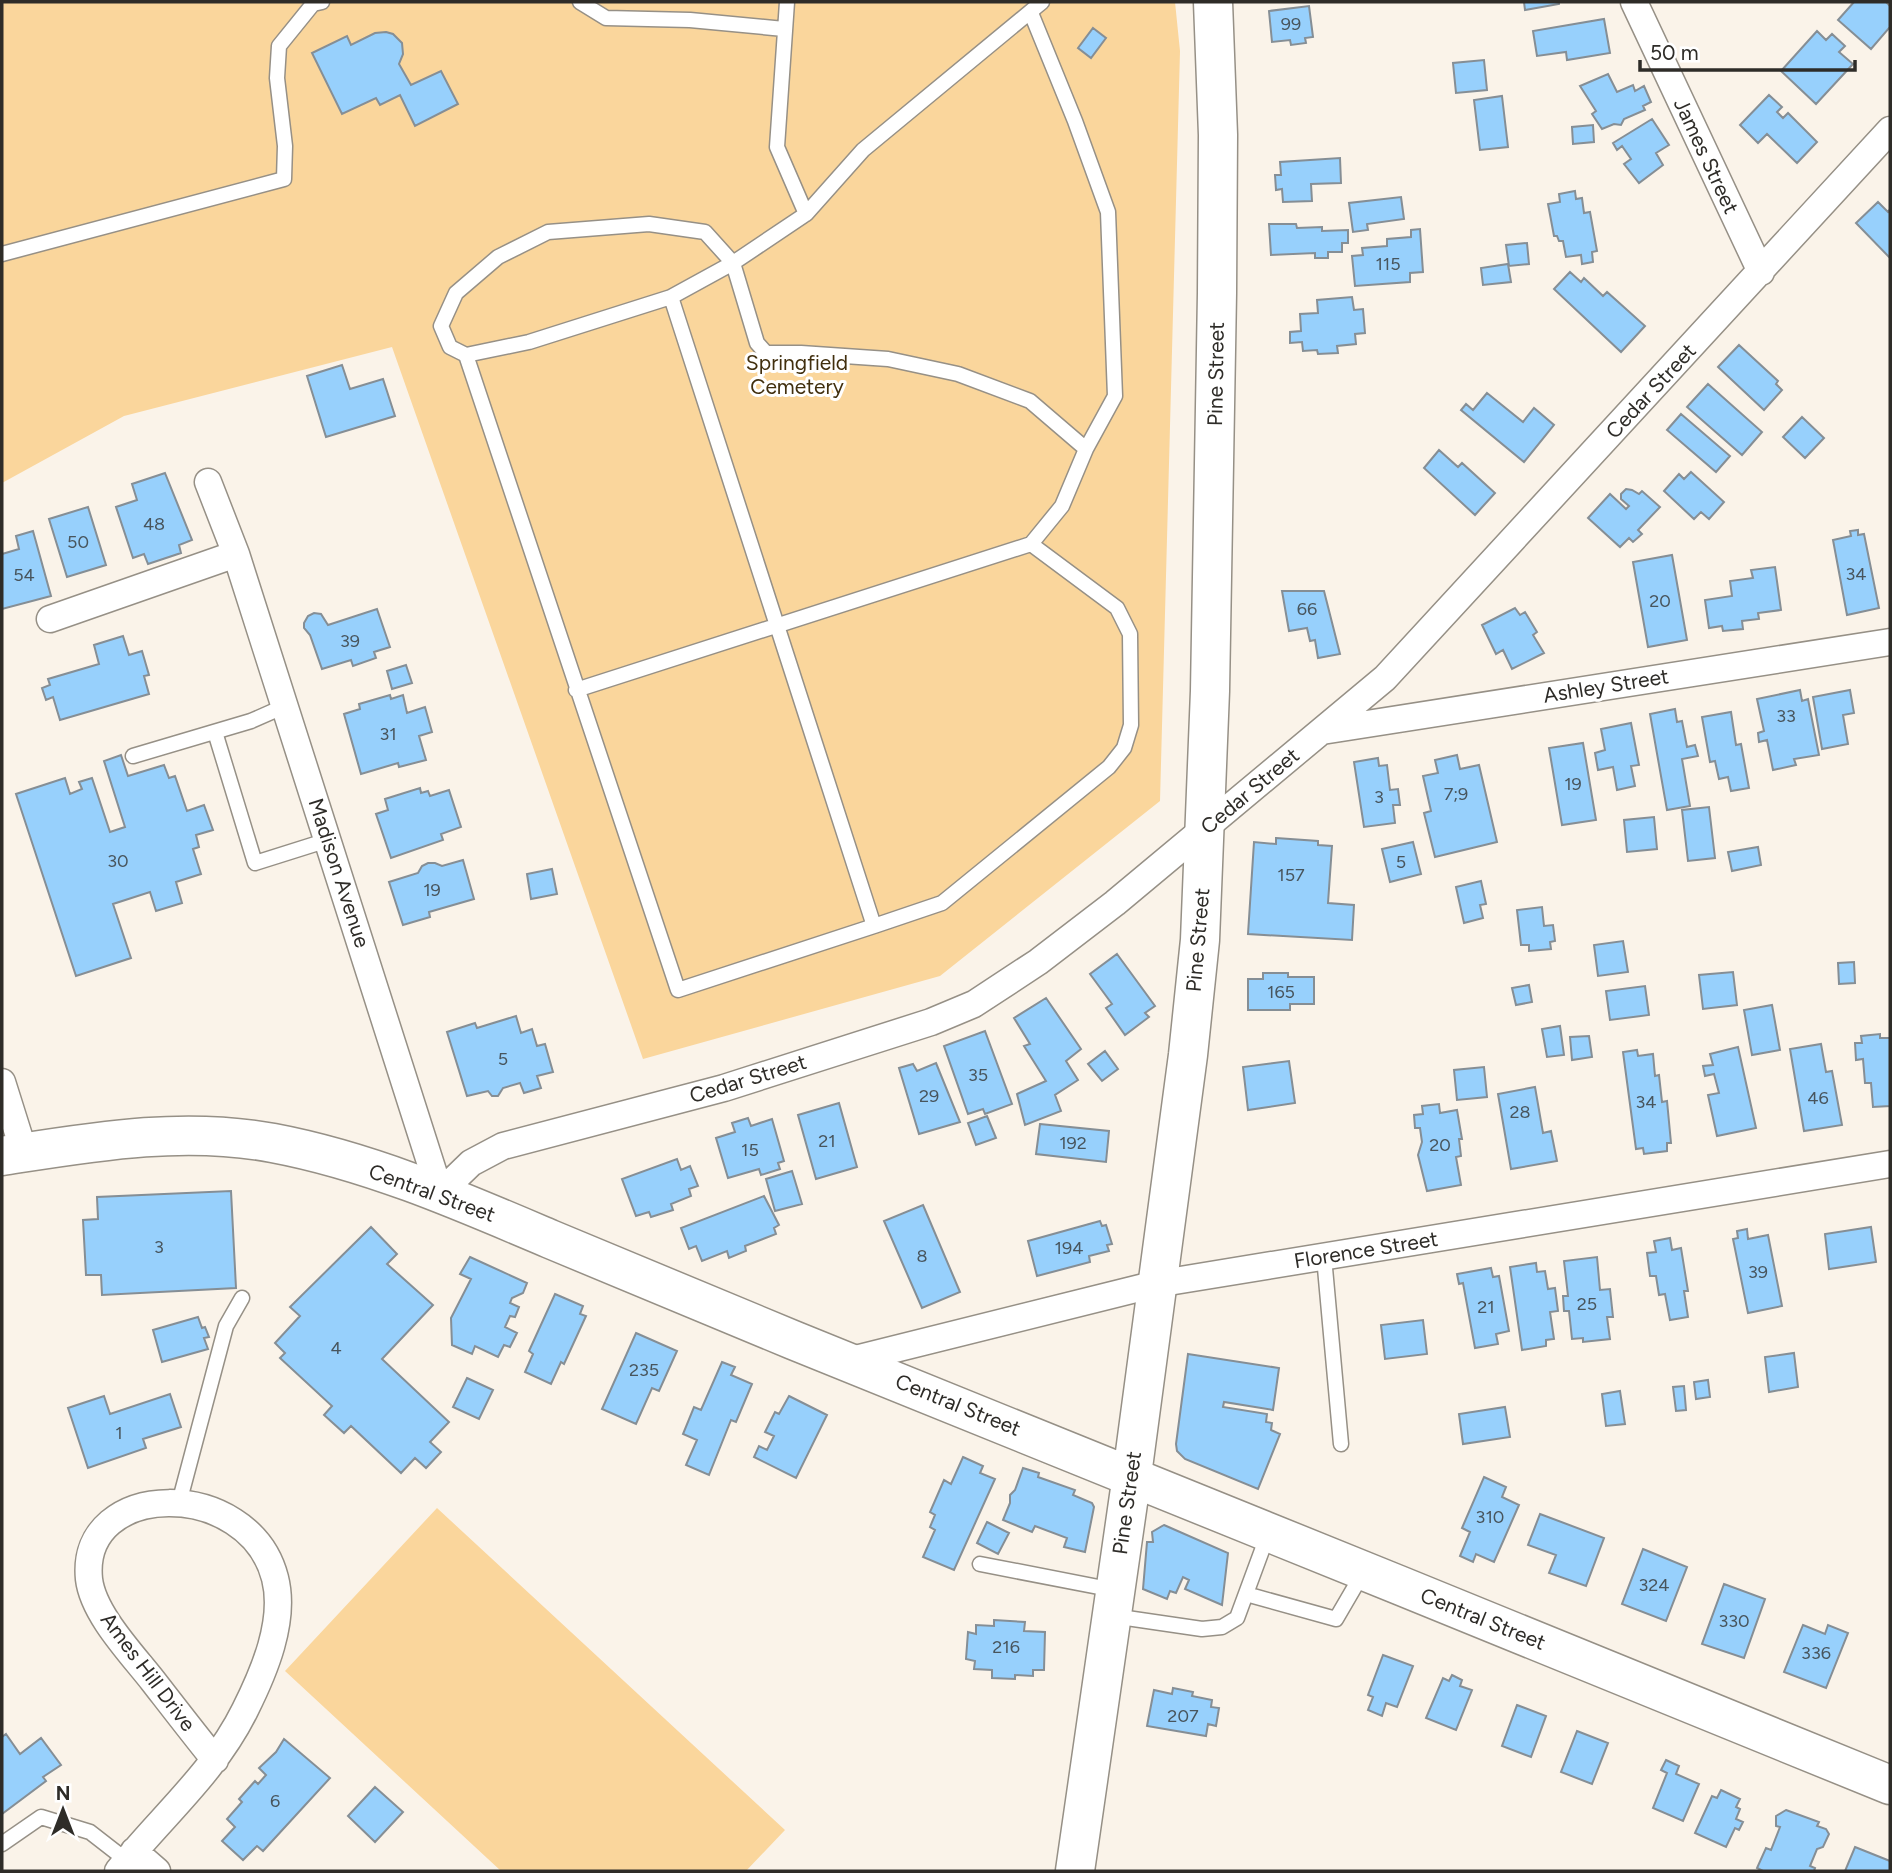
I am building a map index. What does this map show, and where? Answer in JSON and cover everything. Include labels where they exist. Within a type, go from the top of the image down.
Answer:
[{"type":"main road","name":"Pine Street","points":[[1075,1871],[1132,1475],[1200,940],[1213,584],[1218,214],[1213,2]]},
{"type":"main road","name":"Central Street","points":[[13,1154],[126,1138],[208,1136],[272,1143],[321,1154],[440,1193],[677,1293],[1132,1475],[1890,1785]]},
{"type":"street","name":"James Street","points":[[1634,2],[1761,272]]},
{"type":"street","name":"Cedar Street","points":[[440,1193],[471,1163],[503,1146],[724,1088],[931,1022],[974,1004],[1048,954],[1115,903],[1385,678],[1890,130]]},
{"type":"street","name":"Madison Avenue","points":[[208,482],[236,554],[440,1193]]},
{"type":"street","points":[[50,619],[236,554]]},
{"type":"street","name":"Ashley Street","points":[[1322,731],[1890,642]]},
{"type":"street","points":[[2,1082],[13,1154]]},
{"type":"street","name":"Florence Street","points":[[847,1361],[1156,1284],[1890,1164]]},
{"type":"street","name":"Ames Hill Drive","points":[[126,1861],[199,1781],[215,1760],[241,1719],[263,1667],[275,1628],[277,1594],[269,1562],[249,1534],[237,1524],[208,1508],[178,1503],[139,1507],[109,1525],[101,1534],[92,1551],[90,1583],[97,1603],[114,1631],[215,1760]]},
{"type":"street","points":[[126,1861],[157,1871]]},
{"type":"lane","points":[[2,254],[284,179],[285,146],[278,78],[279,46],[313,4],[322,2]]},
{"type":"lane","points":[[580,2],[606,18],[690,20],[784,29]]},
{"type":"lane","points":[[787,2],[777,147],[806,214]]},
{"type":"lane","points":[[1042,2],[863,150],[806,214],[733,263],[671,297],[528,342],[466,355],[450,347],[441,326],[456,293],[498,257],[548,232],[649,224],[705,232],[733,263],[757,343],[766,353],[888,359],[958,373],[1030,401],[1086,449]]},
{"type":"lane","points":[[576,690],[1031,544],[1062,506],[1086,449],[1115,396],[1108,212],[1076,121],[1031,13]]},
{"type":"lane","points":[[671,297],[874,926]]},
{"type":"lane","points":[[466,355],[678,990],[942,903],[1109,767],[1124,748],[1131,726],[1130,634],[1117,608],[1031,544]]},
{"type":"lane","points":[[133,756],[251,721],[285,706]]},
{"type":"lane","points":[[215,732],[255,863],[328,840]]},
{"type":"lane","points":[[1324,1257],[1342,1444]]},
{"type":"lane","points":[[178,1503],[226,1325],[242,1298]]},
{"type":"lane","points":[[980,1564],[1202,1629],[1222,1628],[1237,1618],[1269,1531]]},
{"type":"lane","points":[[1246,1594],[1336,1619],[1364,1570]]},
{"type":"lane","points":[[2,1844],[41,1816],[90,1832],[126,1861]]},
{"type":"green space","name":"Springfield Cemetery","points":[[2,2],[1175,2],[1180,51],[1160,801],[940,976],[643,1059],[392,347],[124,416],[2,483]]},
{"type":"green space","points":[[437,1508],[785,1830],[746,1871],[501,1871],[285,1671]]},
{"type":"building","points":[[1524,2],[1559,2],[1559,4],[1525,10]]},
{"type":"building","points":[[1854,2],[1886,2],[1890,6],[1890,27],[1871,49],[1838,20]]},
{"type":"building","points":[[1309,6],[1313,37],[1305,38],[1306,43],[1291,45],[1290,40],[1272,42],[1269,11]]},
{"type":"building","points":[[1604,19],[1610,53],[1567,60],[1566,52],[1537,56],[1533,31]]},
{"type":"building","points":[[1093,28],[1106,38],[1091,58],[1078,48]]},
{"type":"building","points":[[1817,31],[1826,40],[1832,34],[1845,46],[1839,52],[1853,64],[1816,104],[1781,71]]},
{"type":"building","points":[[375,33],[393,34],[402,43],[403,54],[399,64],[411,85],[441,71],[458,104],[415,126],[400,95],[380,105],[376,98],[342,114],[312,53],[347,36],[351,45]]},
{"type":"building","points":[[1484,60],[1487,90],[1456,93],[1453,63]]},
{"type":"building","points":[[1608,74],[1617,92],[1633,85],[1635,91],[1644,86],[1651,102],[1643,106],[1645,110],[1624,119],[1621,125],[1614,124],[1602,129],[1592,114],[1596,111],[1580,86]]},
{"type":"building","points":[[1769,95],[1782,107],[1777,112],[1783,118],[1788,113],[1817,142],[1797,163],[1767,134],[1758,143],[1740,125]]},
{"type":"building","points":[[1502,96],[1508,147],[1480,150],[1474,100]]},
{"type":"building","points":[[1652,119],[1669,145],[1656,153],[1663,165],[1639,183],[1624,164],[1631,159],[1622,146],[1617,150],[1613,143]]},
{"type":"building","points":[[1593,125],[1594,142],[1573,144],[1572,127]]},
{"type":"building","points":[[1340,158],[1341,183],[1311,184],[1312,201],[1283,202],[1282,189],[1276,190],[1275,175],[1281,175],[1280,162]]},
{"type":"building","points":[[1575,191],[1576,199],[1582,198],[1584,213],[1590,212],[1597,251],[1592,252],[1593,262],[1582,264],[1581,255],[1566,257],[1563,241],[1554,236],[1548,204],[1560,202],[1559,194]]},
{"type":"building","points":[[1401,197],[1404,219],[1367,224],[1368,230],[1353,232],[1349,203]]},
{"type":"building","points":[[1878,202],[1888,212],[1890,209],[1890,258],[1856,223]]},
{"type":"building","points":[[1269,224],[1296,224],[1297,228],[1322,227],[1322,231],[1348,230],[1348,243],[1342,243],[1342,252],[1328,252],[1328,258],[1315,258],[1315,253],[1271,255]]},
{"type":"building","points":[[1420,229],[1423,272],[1410,273],[1410,282],[1355,286],[1352,256],[1363,255],[1362,248],[1387,246],[1387,239],[1411,237],[1411,230]]},
{"type":"building","points":[[1527,243],[1529,264],[1509,266],[1506,245]]},
{"type":"building","points":[[1508,264],[1511,282],[1483,285],[1481,268]]},
{"type":"building","points":[[1570,272],[1581,282],[1584,278],[1603,296],[1607,292],[1645,326],[1621,352],[1554,289]]},
{"type":"building","points":[[1352,297],[1354,310],[1363,309],[1365,333],[1355,334],[1356,344],[1337,346],[1338,353],[1318,354],[1317,350],[1303,351],[1302,342],[1290,343],[1290,332],[1301,331],[1300,314],[1318,313],[1317,300]]},
{"type":"building","points":[[1739,345],[1778,381],[1776,384],[1782,390],[1764,410],[1718,367]]},
{"type":"building","points":[[342,365],[350,389],[383,379],[395,416],[326,437],[307,376]]},
{"type":"building","points":[[1708,384],[1762,432],[1742,455],[1687,407]]},
{"type":"building","points":[[1487,393],[1523,422],[1534,408],[1554,425],[1524,462],[1461,410],[1466,404],[1473,410]]},
{"type":"building","points":[[1681,414],[1730,456],[1716,472],[1667,430]]},
{"type":"building","points":[[1802,417],[1824,438],[1805,458],[1783,437]]},
{"type":"building","points":[[1439,450],[1458,467],[1462,463],[1495,493],[1475,515],[1424,468]]},
{"type":"building","points":[[1691,472],[1724,502],[1709,519],[1701,512],[1694,519],[1664,491],[1679,474],[1684,479]]},
{"type":"building","points":[[165,473],[192,540],[179,545],[181,553],[148,564],[144,554],[133,558],[116,507],[137,500],[132,484]]},
{"type":"building","points":[[1626,489],[1639,494],[1642,491],[1660,507],[1638,530],[1642,534],[1633,542],[1629,538],[1620,547],[1588,518],[1610,494],[1626,509],[1629,506],[1621,499],[1621,494]]},
{"type":"building","points":[[88,507],[106,565],[67,577],[49,519]]},
{"type":"building","points":[[1858,530],[1858,535],[1864,534],[1879,608],[1847,615],[1833,540],[1851,536],[1850,531]]},
{"type":"building","points":[[33,531],[51,596],[2,609],[2,554],[19,549],[16,536]]},
{"type":"building","points":[[1672,555],[1687,640],[1648,647],[1633,562]]},
{"type":"building","points":[[1775,567],[1781,610],[1758,613],[1759,619],[1742,621],[1743,629],[1723,631],[1722,626],[1709,628],[1705,600],[1732,596],[1730,581],[1753,578],[1751,570]]},
{"type":"building","points":[[1282,591],[1324,591],[1340,654],[1318,658],[1315,640],[1310,641],[1307,628],[1289,631]]},
{"type":"building","points":[[1515,608],[1520,615],[1525,612],[1537,632],[1533,635],[1544,653],[1512,669],[1503,650],[1496,654],[1482,625]]},
{"type":"building","points":[[377,609],[390,647],[374,652],[376,658],[353,666],[351,660],[322,669],[310,635],[304,628],[308,616],[321,614],[328,625]]},
{"type":"building","points":[[123,636],[129,655],[142,651],[149,675],[144,676],[149,694],[60,720],[53,697],[46,700],[42,688],[50,685],[48,679],[99,664],[94,645]]},
{"type":"building","points":[[406,665],[412,683],[392,689],[387,671]]},
{"type":"building","points":[[1800,690],[1802,701],[1808,699],[1819,755],[1794,759],[1796,765],[1773,770],[1767,740],[1759,742],[1758,733],[1764,731],[1757,699]]},
{"type":"building","points":[[1850,690],[1854,713],[1843,715],[1848,744],[1822,749],[1813,697]]},
{"type":"building","points":[[390,695],[391,699],[403,695],[407,713],[425,707],[432,732],[419,736],[426,760],[399,767],[398,763],[361,774],[344,714],[360,709],[359,704]]},
{"type":"building","points":[[1675,709],[1677,722],[1682,721],[1687,747],[1695,745],[1698,756],[1682,759],[1690,806],[1667,810],[1650,714]]},
{"type":"building","points":[[1731,712],[1736,745],[1741,744],[1749,788],[1731,791],[1728,777],[1719,779],[1715,761],[1710,762],[1702,717]]},
{"type":"building","points":[[1631,723],[1639,765],[1631,766],[1635,786],[1617,790],[1613,767],[1598,770],[1595,753],[1605,750],[1601,729]]},
{"type":"building","points":[[1583,743],[1596,820],[1562,825],[1549,748]]},
{"type":"building","points":[[121,755],[128,776],[164,765],[169,778],[175,776],[187,811],[204,805],[213,830],[196,835],[199,847],[193,849],[201,874],[176,882],[182,903],[156,911],[150,892],[113,904],[131,958],[76,976],[16,794],[65,778],[70,794],[82,789],[79,782],[92,778],[110,832],[125,827],[104,761]]},
{"type":"building","points":[[1457,755],[1460,769],[1479,765],[1497,842],[1435,857],[1424,813],[1431,811],[1423,776],[1438,773],[1435,760]]},
{"type":"building","points":[[1378,758],[1379,766],[1387,765],[1390,790],[1398,789],[1400,805],[1393,805],[1395,823],[1364,827],[1354,762]]},
{"type":"building","points":[[420,788],[421,793],[428,791],[430,796],[449,790],[461,827],[441,834],[443,840],[391,858],[376,814],[388,810],[385,799]]},
{"type":"building","points":[[1709,807],[1715,858],[1688,861],[1682,810]]},
{"type":"building","points":[[1654,817],[1657,849],[1627,852],[1624,820]]},
{"type":"building","points":[[1276,838],[1318,841],[1318,845],[1332,846],[1328,903],[1354,905],[1352,940],[1248,934],[1254,842],[1276,844]]},
{"type":"building","points":[[1413,842],[1421,874],[1390,882],[1382,849]]},
{"type":"building","points":[[1758,847],[1761,865],[1732,871],[1728,852]]},
{"type":"building","points":[[463,860],[474,899],[429,912],[430,917],[403,925],[389,882],[418,873],[422,866],[428,863],[442,866]]},
{"type":"building","points":[[552,869],[557,894],[531,899],[527,874]]},
{"type":"building","points":[[1481,881],[1486,904],[1480,905],[1483,918],[1464,923],[1456,887]]},
{"type":"building","points":[[1542,907],[1544,926],[1553,925],[1555,941],[1550,942],[1551,949],[1529,951],[1529,945],[1521,945],[1517,910]]},
{"type":"building","points":[[1623,941],[1628,972],[1598,976],[1594,945]]},
{"type":"building","points":[[1117,954],[1155,1006],[1145,1013],[1149,1017],[1125,1035],[1106,1008],[1112,1004],[1090,974]]},
{"type":"building","points":[[1854,962],[1855,983],[1839,984],[1838,963]]},
{"type":"building","points":[[1733,972],[1737,1005],[1703,1009],[1699,975]]},
{"type":"building","points":[[1263,973],[1314,977],[1314,1004],[1290,1004],[1290,1010],[1248,1010],[1248,979],[1263,979]]},
{"type":"building","points":[[1529,985],[1532,1002],[1516,1005],[1512,988]]},
{"type":"building","points":[[1645,986],[1649,1015],[1610,1020],[1606,991]]},
{"type":"building","points":[[1046,998],[1081,1049],[1066,1061],[1078,1080],[1055,1095],[1061,1111],[1025,1125],[1017,1094],[1046,1081],[1024,1046],[1030,1044],[1014,1018]]},
{"type":"building","points":[[1772,1005],[1780,1050],[1752,1055],[1744,1010]]},
{"type":"building","points":[[516,1016],[521,1033],[532,1029],[537,1046],[545,1044],[553,1072],[537,1076],[541,1088],[524,1093],[520,1083],[503,1088],[498,1096],[492,1096],[488,1091],[467,1096],[447,1032],[475,1023],[477,1028]]},
{"type":"building","points":[[1560,1026],[1564,1055],[1547,1057],[1542,1029]]},
{"type":"building","points":[[985,1031],[1012,1104],[985,1114],[983,1109],[968,1114],[944,1046]]},
{"type":"building","points":[[1880,1034],[1880,1038],[1890,1038],[1890,1106],[1873,1107],[1871,1083],[1865,1083],[1863,1059],[1856,1060],[1855,1043],[1862,1043],[1861,1036]]},
{"type":"building","points":[[1589,1036],[1592,1057],[1572,1060],[1570,1037]]},
{"type":"building","points":[[1821,1044],[1826,1072],[1832,1071],[1842,1125],[1804,1131],[1790,1049]]},
{"type":"building","points":[[1738,1047],[1756,1128],[1717,1136],[1708,1095],[1719,1093],[1714,1074],[1705,1076],[1703,1066],[1713,1065],[1710,1054]]},
{"type":"building","points":[[1637,1050],[1638,1056],[1653,1054],[1662,1102],[1667,1101],[1671,1143],[1667,1143],[1667,1151],[1644,1154],[1643,1148],[1636,1149],[1623,1052]]},
{"type":"building","points":[[1105,1051],[1118,1069],[1102,1081],[1088,1064]]},
{"type":"building","points":[[1289,1061],[1295,1103],[1248,1110],[1243,1067]]},
{"type":"building","points":[[936,1063],[960,1122],[919,1134],[899,1068],[913,1064],[917,1071]]},
{"type":"building","points":[[1484,1067],[1487,1097],[1457,1100],[1454,1070]]},
{"type":"building","points":[[1535,1087],[1543,1133],[1551,1131],[1557,1161],[1511,1169],[1498,1094]]},
{"type":"building","points":[[839,1103],[857,1167],[816,1179],[798,1115]]},
{"type":"building","points":[[1439,1104],[1440,1113],[1457,1110],[1462,1139],[1459,1139],[1461,1156],[1456,1157],[1461,1185],[1427,1191],[1418,1155],[1422,1142],[1420,1128],[1415,1128],[1414,1115],[1423,1114],[1422,1106]]},
{"type":"building","points":[[987,1116],[996,1138],[976,1145],[968,1123]]},
{"type":"building","points":[[748,1118],[751,1126],[772,1119],[784,1161],[778,1163],[780,1169],[761,1175],[759,1169],[728,1178],[716,1138],[735,1132],[732,1123]]},
{"type":"building","points":[[1040,1124],[1109,1131],[1106,1162],[1036,1154]]},
{"type":"building","points":[[677,1159],[681,1170],[690,1166],[698,1186],[689,1189],[691,1196],[671,1204],[673,1210],[651,1217],[649,1212],[636,1216],[622,1179]]},
{"type":"building","points":[[792,1171],[802,1204],[775,1211],[766,1179]]},
{"type":"building","points":[[231,1191],[236,1288],[102,1295],[101,1275],[86,1275],[83,1220],[98,1219],[97,1197]]},
{"type":"building","points":[[764,1196],[779,1225],[774,1228],[776,1234],[745,1246],[746,1251],[729,1258],[727,1251],[702,1261],[696,1246],[689,1249],[681,1228]]},
{"type":"building","points":[[923,1205],[960,1292],[922,1308],[884,1221]]},
{"type":"building","points":[[1100,1221],[1102,1226],[1106,1225],[1112,1244],[1107,1245],[1109,1251],[1089,1256],[1090,1262],[1037,1276],[1028,1241]]},
{"type":"building","points":[[371,1227],[397,1254],[387,1264],[433,1305],[382,1359],[449,1422],[430,1442],[441,1452],[426,1468],[415,1458],[401,1473],[351,1426],[344,1433],[324,1415],[332,1406],[280,1358],[285,1353],[275,1343],[300,1316],[290,1307]]},
{"type":"building","points":[[1871,1227],[1876,1262],[1829,1269],[1825,1234]]},
{"type":"building","points":[[1747,1229],[1748,1239],[1768,1235],[1782,1306],[1748,1313],[1733,1239],[1738,1238],[1737,1231]]},
{"type":"building","points":[[1670,1238],[1672,1250],[1681,1248],[1688,1291],[1684,1291],[1688,1317],[1670,1320],[1665,1294],[1659,1295],[1656,1276],[1650,1276],[1647,1253],[1656,1252],[1654,1241]]},
{"type":"building","points":[[470,1257],[527,1283],[523,1293],[512,1298],[510,1303],[519,1307],[515,1317],[510,1316],[505,1327],[517,1333],[510,1347],[504,1345],[498,1357],[475,1346],[472,1354],[452,1345],[451,1318],[471,1279],[460,1274]]},
{"type":"building","points":[[1597,1257],[1600,1290],[1610,1289],[1613,1317],[1607,1317],[1610,1339],[1583,1342],[1583,1338],[1572,1339],[1569,1311],[1564,1311],[1563,1296],[1568,1296],[1564,1261]]},
{"type":"building","points":[[1536,1263],[1537,1272],[1545,1271],[1548,1289],[1555,1288],[1558,1311],[1550,1312],[1554,1339],[1546,1340],[1546,1346],[1522,1350],[1510,1267]]},
{"type":"building","points":[[1491,1268],[1493,1277],[1499,1276],[1509,1331],[1496,1334],[1498,1344],[1475,1348],[1463,1283],[1459,1284],[1457,1274]]},
{"type":"building","points":[[555,1294],[583,1306],[580,1314],[586,1316],[564,1364],[561,1362],[551,1384],[525,1372],[533,1354],[529,1351]]},
{"type":"building","points":[[198,1317],[209,1337],[204,1338],[208,1349],[162,1362],[153,1330]]},
{"type":"building","points":[[1423,1320],[1427,1354],[1385,1359],[1381,1325]]},
{"type":"building","points":[[636,1333],[677,1351],[659,1391],[652,1388],[636,1424],[602,1409]]},
{"type":"building","points":[[1794,1353],[1798,1387],[1769,1392],[1765,1357]]},
{"type":"building","points":[[1188,1354],[1279,1368],[1273,1410],[1224,1402],[1223,1407],[1267,1414],[1266,1422],[1272,1423],[1271,1430],[1280,1434],[1258,1489],[1185,1459],[1177,1451]]},
{"type":"building","points":[[722,1362],[735,1367],[731,1375],[752,1384],[736,1422],[731,1420],[709,1475],[686,1465],[697,1440],[683,1434],[694,1407],[701,1410]]},
{"type":"building","points":[[467,1378],[493,1390],[479,1419],[453,1407]]},
{"type":"building","points":[[1708,1380],[1710,1397],[1696,1399],[1694,1382]]},
{"type":"building","points":[[1684,1386],[1686,1410],[1676,1411],[1673,1387]]},
{"type":"building","points":[[1620,1391],[1625,1424],[1606,1426],[1602,1394]]},
{"type":"building","points":[[170,1394],[181,1427],[143,1439],[146,1448],[88,1468],[68,1408],[104,1396],[110,1414]]},
{"type":"building","points":[[789,1396],[827,1415],[796,1478],[754,1457],[759,1446],[767,1450],[774,1436],[765,1432],[775,1412],[779,1414]]},
{"type":"building","points":[[1505,1407],[1510,1437],[1463,1444],[1459,1414]]},
{"type":"building","points":[[963,1457],[983,1466],[980,1473],[995,1479],[954,1570],[923,1557],[935,1530],[930,1527],[935,1515],[930,1512],[944,1480],[951,1484]]},
{"type":"building","points":[[1023,1468],[1039,1473],[1038,1477],[1075,1490],[1073,1495],[1092,1503],[1094,1507],[1085,1552],[1064,1547],[1067,1538],[1035,1526],[1032,1532],[1003,1520],[1010,1503],[1010,1495],[1015,1490]]},
{"type":"building","points":[[1484,1477],[1506,1487],[1502,1497],[1519,1505],[1494,1562],[1476,1554],[1473,1562],[1460,1556],[1470,1532],[1462,1528]]},
{"type":"building","points":[[1540,1514],[1604,1538],[1586,1586],[1549,1573],[1556,1555],[1528,1545]]},
{"type":"building","points":[[987,1522],[1009,1533],[998,1554],[977,1543]]},
{"type":"building","points":[[1164,1525],[1228,1553],[1222,1605],[1185,1589],[1189,1580],[1183,1577],[1176,1593],[1170,1591],[1167,1599],[1143,1589],[1147,1542],[1153,1542],[1152,1532]]},
{"type":"building","points":[[1643,1549],[1687,1567],[1666,1621],[1622,1604]]},
{"type":"building","points":[[1724,1584],[1765,1599],[1744,1658],[1702,1644]]},
{"type":"building","points":[[994,1620],[1025,1622],[1024,1631],[1045,1632],[1044,1670],[1033,1670],[1033,1676],[1015,1675],[1015,1679],[992,1678],[992,1670],[974,1669],[975,1661],[966,1659],[968,1632],[976,1634],[976,1625],[994,1626]]},
{"type":"building","points":[[1803,1625],[1825,1634],[1828,1625],[1848,1633],[1826,1688],[1784,1672]]},
{"type":"building","points":[[1383,1655],[1413,1666],[1397,1707],[1386,1703],[1382,1716],[1368,1710],[1373,1697],[1368,1695]]},
{"type":"building","points":[[1452,1675],[1462,1680],[1460,1686],[1472,1690],[1456,1730],[1426,1718],[1443,1678],[1449,1681]]},
{"type":"building","points":[[1173,1688],[1212,1700],[1211,1707],[1219,1708],[1216,1726],[1208,1724],[1206,1736],[1147,1726],[1154,1690],[1172,1694]]},
{"type":"building","points":[[1517,1705],[1546,1716],[1531,1757],[1502,1746]]},
{"type":"building","points":[[1577,1731],[1608,1743],[1592,1784],[1561,1772]]},
{"type":"building","points":[[6,1734],[20,1754],[41,1738],[61,1765],[43,1777],[46,1781],[2,1814],[2,1737]]},
{"type":"building","points":[[284,1739],[330,1778],[263,1851],[257,1846],[243,1860],[222,1841],[235,1827],[227,1819],[242,1802],[239,1799],[255,1781],[258,1784],[266,1775],[259,1768],[276,1752]]},
{"type":"building","points":[[1666,1760],[1679,1766],[1676,1774],[1699,1784],[1683,1821],[1653,1808],[1667,1773],[1661,1770]]},
{"type":"building","points":[[375,1787],[403,1812],[375,1842],[348,1816]]},
{"type":"building","points":[[1721,1790],[1740,1799],[1736,1807],[1740,1809],[1736,1819],[1743,1822],[1739,1830],[1735,1828],[1726,1847],[1695,1833],[1712,1796],[1717,1798]]},
{"type":"building","points":[[1786,1810],[1819,1822],[1817,1826],[1826,1829],[1829,1834],[1823,1847],[1817,1849],[1810,1866],[1815,1868],[1814,1871],[1763,1871],[1757,1868],[1766,1848],[1771,1850],[1780,1827],[1776,1826],[1776,1816]]},
{"type":"building","points":[[1855,1847],[1890,1861],[1890,1871],[1845,1871]]}]
